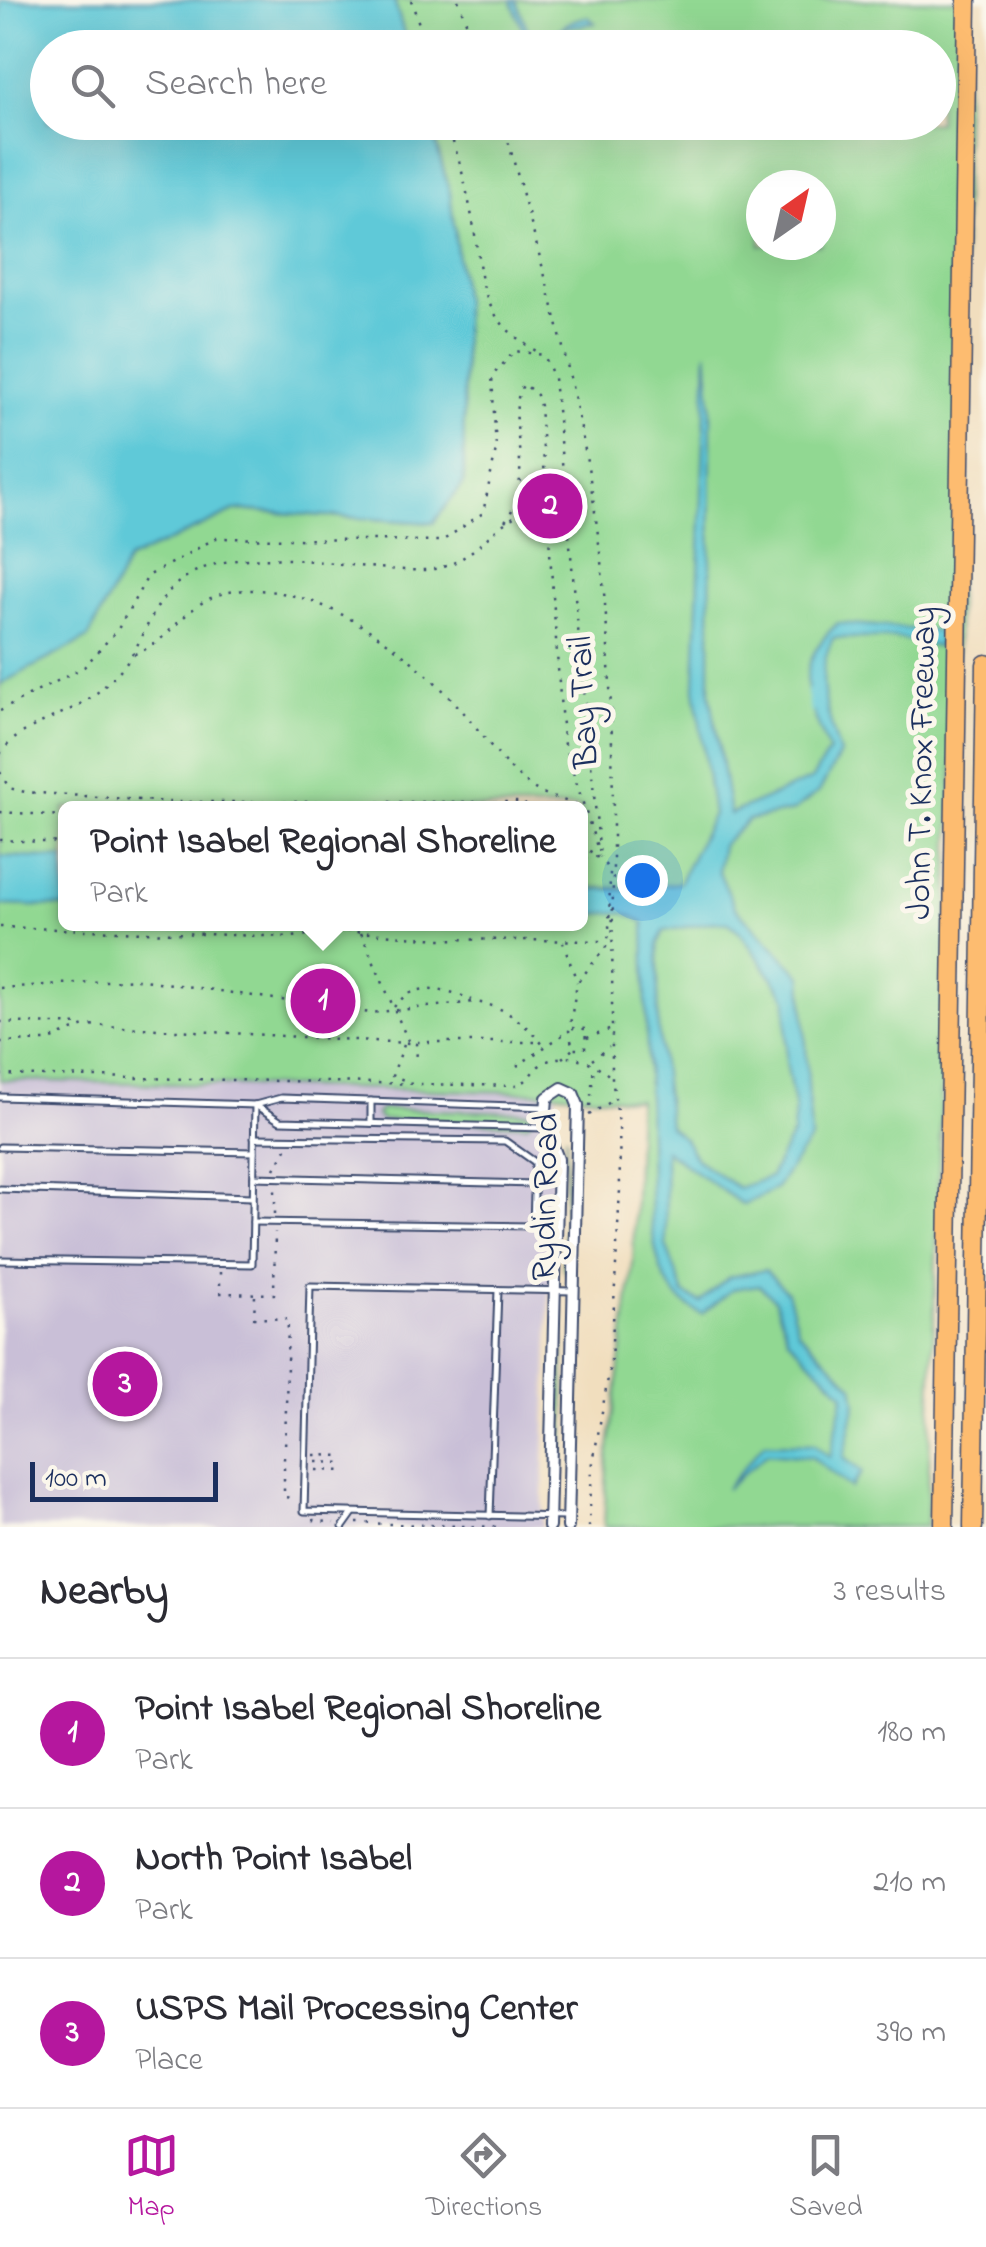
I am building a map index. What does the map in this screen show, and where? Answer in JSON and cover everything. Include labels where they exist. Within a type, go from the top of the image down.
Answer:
[{"type":"highway","name":"John T. Knox Freeway","points":[[944,1527],[967,0]]},
{"type":"highway","name":"John T. Knox Freeway","points":[[973,1527],[986,664]]},
{"type":"highway","points":[[974,1453],[986,1527]]},
{"type":"street","name":"Rydin Road","points":[[549,1522],[558,1159],[545,1128],[545,1107],[550,1093],[565,1088],[576,1096],[584,1114],[574,1291],[568,1522]]},
{"type":"lane","points":[[0,1097],[256,1104],[281,1098],[545,1107]]},
{"type":"lane","points":[[371,1101],[371,1123]]},
{"type":"lane","points":[[256,1104],[280,1121],[545,1128]]},
{"type":"lane","points":[[0,1260],[252,1264],[256,1104]]},
{"type":"lane","points":[[253,1222],[533,1226],[536,1162],[504,1141],[254,1138]]},
{"type":"lane","points":[[0,1147],[254,1152]]},
{"type":"lane","points":[[254,1177],[534,1184]]},
{"type":"lane","points":[[0,1189],[253,1197]]},
{"type":"lane","points":[[568,1522],[304,1511],[304,1489],[310,1286],[574,1291]]},
{"type":"lane","points":[[490,1516],[498,1290]]},
{"type":"lane","points":[[344,1525],[353,1513]]},
{"type":"path","points":[[411,0],[421,30]]},
{"type":"path","points":[[458,0],[469,30]]},
{"type":"path","points":[[454,140],[472,217],[484,297],[511,333],[544,354],[554,378],[600,857]]},
{"type":"path","name":"Bay Trail","points":[[508,140],[567,359],[598,534],[613,693],[612,1079],[619,1122],[620,1189],[611,1361],[592,1468],[589,1527]]},
{"type":"path","points":[[0,711],[84,667],[118,628],[148,576],[216,538],[442,541],[484,513],[496,450],[492,376],[515,351],[544,354]]},
{"type":"path","points":[[0,754],[12,738],[90,698],[132,654],[150,614],[164,595],[208,566],[283,559],[424,570],[476,552],[511,514],[523,465],[517,409],[518,393],[524,384],[537,395],[540,406],[563,741],[582,801]]},
{"type":"path","points":[[502,525],[528,510],[548,523]]},
{"type":"path","points":[[132,654],[149,649],[193,605],[237,591],[313,599],[384,640],[463,711],[534,789],[564,801]]},
{"type":"path","points":[[0,772],[10,788],[25,792],[156,801]]},
{"type":"path","points":[[0,812],[58,816]]},
{"type":"path","points":[[588,821],[612,886]]},
{"type":"path","points":[[0,840],[58,843]]},
{"type":"path","points":[[588,850],[600,857]]},
{"type":"path","points":[[588,858],[600,857]]},
{"type":"path","points":[[573,1049],[569,1030],[577,983],[608,941],[612,918]]},
{"type":"path","points":[[0,927],[58,929]]},
{"type":"path","points":[[116,931],[290,937],[360,932],[440,939],[608,941]]},
{"type":"path","points":[[360,932],[407,1043],[392,1076],[405,1082]]},
{"type":"path","points":[[562,940],[577,983]]},
{"type":"path","points":[[0,988],[137,979],[321,1010],[370,1013],[475,1002]]},
{"type":"path","points":[[393,1009],[403,996],[429,988],[502,1008],[546,1048]]},
{"type":"path","points":[[0,1022],[416,1044],[540,1042]]},
{"type":"path","points":[[0,1042],[47,1041],[88,1025]]},
{"type":"path","points":[[0,1075],[518,1085],[542,1064],[562,1058],[573,1049],[585,1050],[586,1029],[569,1030],[517,1066]]},
{"type":"path","points":[[586,1039],[612,1030]]},
{"type":"path","points":[[416,1044],[418,1060]]},
{"type":"path","points":[[584,1114],[593,1062],[612,1044]]},
{"type":"path","points":[[562,1058],[593,1062],[612,1079]]},
{"type":"path","points":[[584,1114],[613,1100]]},
{"type":"path","points":[[255,1296],[254,1318],[288,1319],[285,1450]]},
{"type":"path","points":[[313,1455],[344,1456]]},
{"type":"path","points":[[284,1457],[284,1497],[296,1498],[295,1514],[304,1511],[314,1522],[500,1527]]},
{"type":"path","points":[[284,1474],[344,1463]]},
{"type":"path","points":[[305,1469],[344,1471]]},
{"type":"path","points":[[284,1488],[304,1489]]},
{"type":"shaded area","points":[[0,1080],[556,1093],[542,1527],[0,1527]]},
{"type":"green space","points":[[394,0],[967,0],[957,640],[927,1527],[604,1527],[607,1463],[633,1264],[638,1100],[556,1093],[0,1080],[0,878],[58,880],[58,931],[588,931],[588,898],[640,900],[632,888],[588,888],[588,801],[58,801],[58,859],[0,856],[0,684],[88,638],[128,560],[236,510],[433,523],[464,482],[463,303],[450,193],[435,140],[956,140],[956,30],[403,30]]},
{"type":"green space","points":[[381,1109],[528,1112],[532,1119],[527,1124],[381,1120],[376,1114]]},
{"type":"green space","points":[[566,1134],[569,1268],[566,1272],[563,1268]]},
{"type":"green space","points":[[562,1309],[565,1420],[561,1491],[557,1488]]},
{"type":"water","points":[[0,0],[394,0],[403,30],[30,30],[30,140],[435,140],[450,193],[463,303],[464,483],[433,523],[236,510],[128,560],[88,638],[0,684]]},
{"type":"water","points":[[511,0],[516,0],[528,30],[523,30]]},
{"type":"water","points":[[588,17],[595,23],[559,30]]},
{"type":"water","points":[[707,352],[711,404],[710,692],[730,814],[812,779],[829,751],[807,683],[814,654],[838,623],[938,631],[939,647],[897,638],[833,638],[823,682],[840,754],[819,792],[793,811],[748,820],[722,845],[718,870],[735,908],[802,976],[811,1139],[775,1189],[743,1205],[665,1150],[666,1245],[684,1294],[700,1302],[729,1277],[765,1270],[787,1292],[798,1331],[853,1386],[856,1403],[844,1458],[862,1472],[851,1488],[812,1457],[767,1453],[726,1489],[764,1443],[814,1444],[830,1457],[844,1394],[788,1338],[775,1300],[759,1285],[733,1289],[702,1314],[670,1287],[655,1249],[651,1220],[644,922],[623,912],[588,914],[588,888],[624,890],[679,883],[713,814],[695,688]],"holes":[[[713,922],[729,923],[740,932],[787,998],[786,1061],[795,1110],[793,1133],[770,1177],[738,1188],[696,1159],[684,1139],[669,1126],[658,1029],[658,943],[664,931]]]},
{"type":"water","points":[[0,856],[58,859],[58,907],[0,905]]},
{"type":"waterway","points":[[809,691],[812,711]]},
{"type":"place","name":"North Point Isabel","points":[[550,506]]},
{"type":"place","name":"Point Isabel Regional Shoreline","points":[[323,1001]]},
{"type":"place","name":"USPS Mail Processing Center","points":[[125,1384]]}]
